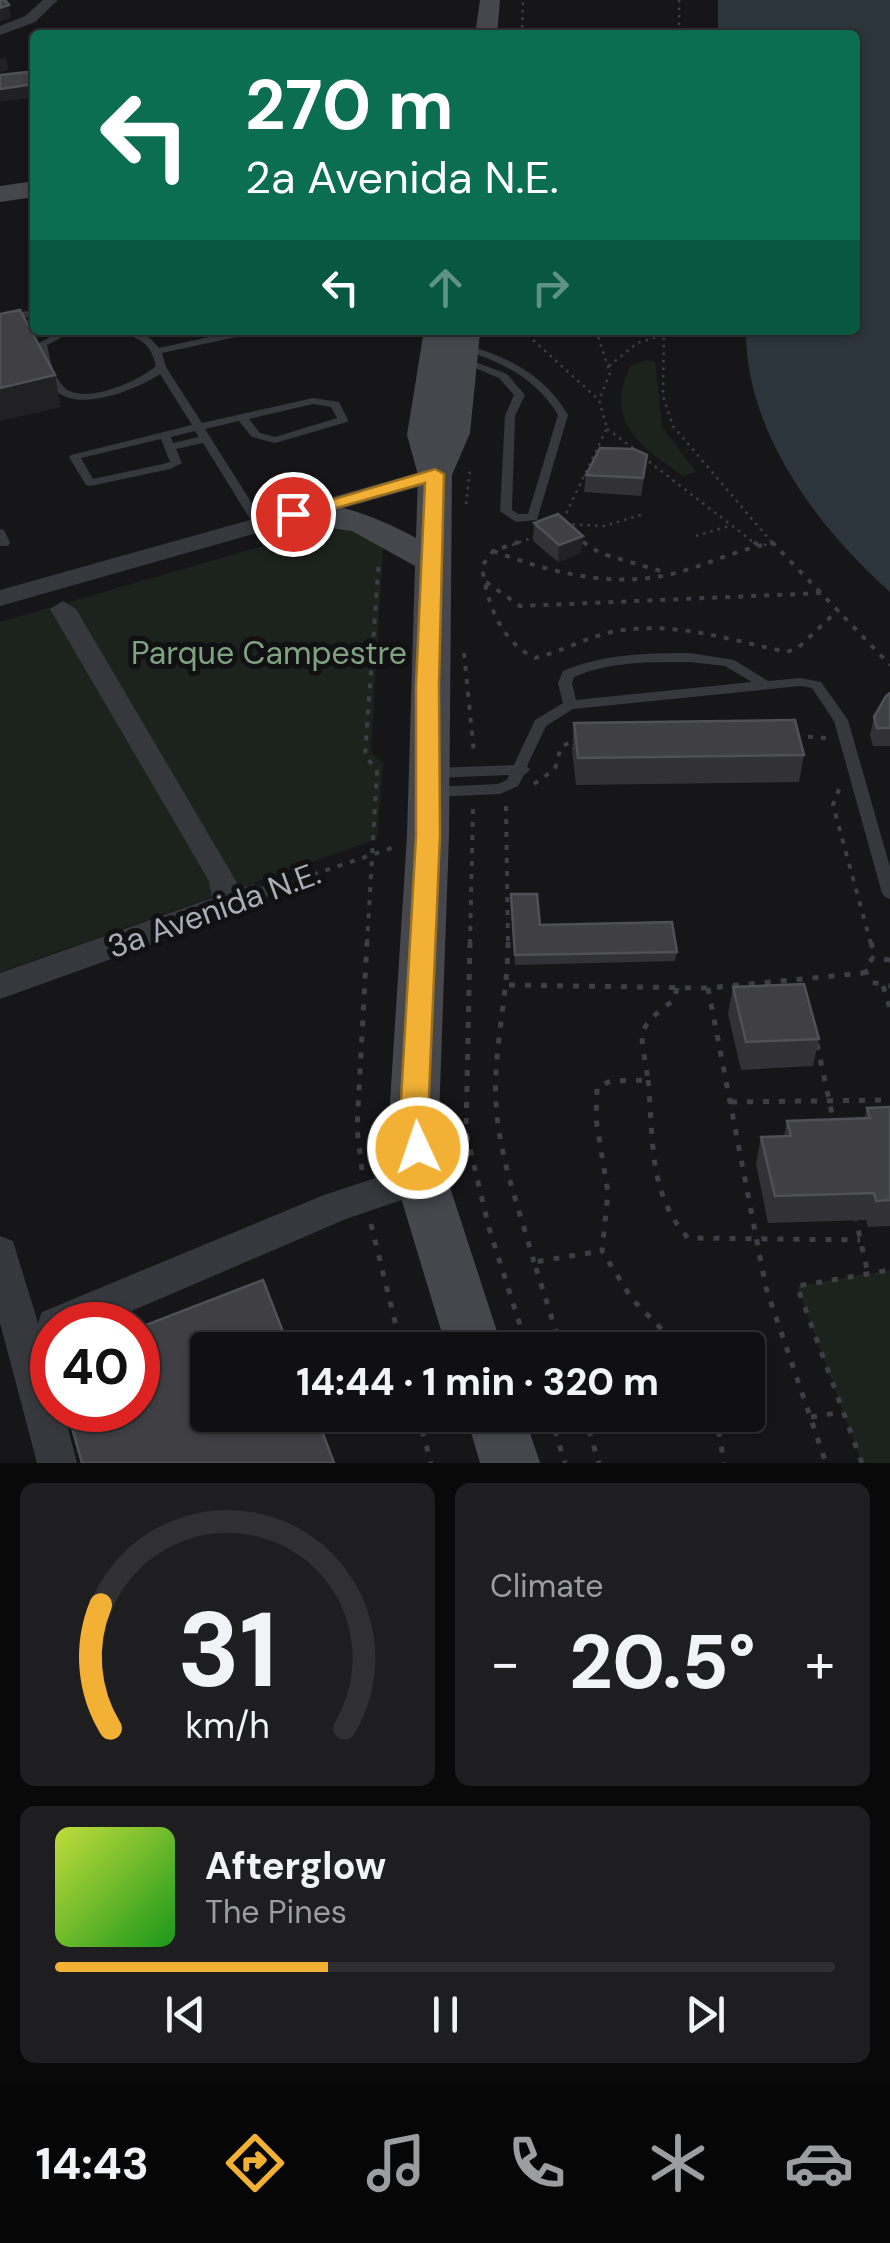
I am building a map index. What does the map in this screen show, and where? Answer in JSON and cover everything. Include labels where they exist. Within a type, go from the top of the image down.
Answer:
[{"type":"street","points":[[2,31],[30,19],[51,0]]},
{"type":"street","points":[[487,30],[490,0]]},
{"type":"street","points":[[0,80],[30,76]]},
{"type":"street","points":[[0,194],[30,189]]},
{"type":"street","points":[[0,204],[30,199]]},
{"type":"street","points":[[450,345],[454,433],[435,474],[429,801],[414,1118],[421,1178],[469,1332]]},
{"type":"street","points":[[0,598],[435,474]]},
{"type":"street","points":[[293,514],[360,522],[431,560]]},
{"type":"street","points":[[63,608],[224,882],[241,900]]},
{"type":"street","name":"3a Avenida N.E.","points":[[0,986],[241,900]]},
{"type":"street","points":[[111,1302],[366,1196],[421,1178]]},
{"type":"street","points":[[0,1253],[30,1330]]},
{"type":"street","points":[[51,1432],[57,1463]]},
{"type":"street","points":[[501,1432],[510,1463]]},
{"type":"lane","points":[[0,318],[30,314]]},
{"type":"lane","points":[[61,335],[42,344],[44,360],[61,391],[75,397],[129,388],[152,379],[161,367]]},
{"type":"lane","points":[[142,335],[158,351],[161,367],[259,524]]},
{"type":"lane","points":[[158,351],[232,335]]},
{"type":"lane","points":[[450,345],[503,376],[520,394],[548,393]]},
{"type":"lane","points":[[450,345],[495,358],[548,393],[558,406],[563,425],[537,512],[516,518],[506,511],[510,416],[520,394]]},
{"type":"lane","points":[[164,434],[176,462],[100,483],[84,479],[75,464],[75,457],[85,452],[199,426],[242,417],[325,400],[335,404],[343,420],[275,440],[256,435],[242,417]]},
{"type":"lane","points":[[172,447],[206,439]]},
{"type":"lane","points":[[570,705],[564,683],[568,674],[594,663],[724,661],[765,686]]},
{"type":"lane","points":[[429,801],[500,789],[513,783],[523,770],[540,723],[570,705],[800,682],[816,685],[827,694],[841,720],[890,893]]},
{"type":"path","points":[[522,30],[523,0]]},
{"type":"path","points":[[678,0],[679,30]]},
{"type":"path","points":[[527,335],[551,361],[599,400],[607,428],[758,545]]},
{"type":"path","points":[[598,335],[610,373],[599,400]]},
{"type":"path","points":[[609,366],[637,343],[657,335]]},
{"type":"path","points":[[664,335],[665,411],[773,543],[890,665]]},
{"type":"path","points":[[560,524],[607,428]]},
{"type":"path","points":[[465,510],[472,454]]},
{"type":"path","points":[[560,524],[604,526],[644,514]]},
{"type":"path","points":[[560,524],[600,552],[671,574]]},
{"type":"path","points":[[696,536],[730,526]]},
{"type":"path","points":[[381,530],[366,755],[376,770],[374,854],[357,1128],[366,1196],[398,1332]]},
{"type":"path","points":[[543,534],[493,550],[482,566],[483,581],[514,646],[534,658],[616,631],[653,627],[695,628],[787,652],[799,647],[839,609]]},
{"type":"path","points":[[493,550],[527,564],[598,579],[671,574],[773,543]]},
{"type":"path","points":[[483,581],[520,606],[823,593]]},
{"type":"path","points":[[464,649],[475,758]]},
{"type":"path","points":[[792,736],[826,738],[836,744]]},
{"type":"path","points":[[523,791],[554,769],[562,747],[584,738]]},
{"type":"path","points":[[843,785],[834,794],[832,805],[876,958]]},
{"type":"path","points":[[514,796],[506,801],[508,986],[498,1026],[496,1104],[504,1151],[556,1332]]},
{"type":"path","points":[[473,800],[466,1132],[489,1228],[522,1332]]},
{"type":"path","name":"3a Avenida N.E.","points":[[241,900],[374,854],[429,801]]},
{"type":"path","points":[[864,973],[865,964],[876,958],[890,960]]},
{"type":"path","points":[[508,986],[708,988],[864,973],[887,986],[890,1008]]},
{"type":"path","points":[[802,979],[806,996]]},
{"type":"path","points":[[677,988],[678,996],[670,1006],[650,1015],[643,1026],[650,1165],[656,1194],[672,1223],[688,1238],[860,1240]]},
{"type":"path","points":[[708,988],[766,1288],[826,1463]]},
{"type":"path","points":[[814,1032],[837,1136]]},
{"type":"path","points":[[648,1080],[611,1082],[597,1087],[593,1102],[609,1216],[602,1251],[632,1299],[664,1332]]},
{"type":"path","points":[[732,1102],[890,1100]]},
{"type":"path","points":[[852,1205],[868,1274]]},
{"type":"path","points":[[534,1262],[602,1251]]},
{"type":"path","points":[[862,1463],[797,1286],[890,1270]]},
{"type":"path","points":[[811,1417],[843,1412]]},
{"type":"path","points":[[422,1432],[430,1463]]},
{"type":"path","points":[[555,1432],[565,1463]]},
{"type":"path","points":[[589,1432],[599,1463]]},
{"type":"path","points":[[719,1432],[724,1463]]},
{"type":"green space","points":[[646,360],[655,362],[662,427],[696,472],[683,476],[667,465],[640,443],[624,418],[621,403],[630,366]]},
{"type":"green space","name":"Parque Campestre","points":[[339,524],[359,527],[383,548],[371,752],[383,763],[377,839],[0,972],[0,622]]},
{"type":"green space","points":[[890,1270],[890,1463],[862,1463],[797,1286]]},
{"type":"shaded area","points":[[718,0],[890,0],[890,592],[837,538],[790,474],[758,404],[746,335],[860,335],[860,30],[718,30]]},
{"type":"building","points":[[27,72],[30,85],[0,89],[0,75]]},
{"type":"building","points":[[20,310],[30,335],[55,375],[0,388],[0,314]]},
{"type":"building","points":[[600,448],[634,449],[647,455],[643,478],[586,475]]},
{"type":"building","points":[[558,514],[583,536],[559,545],[534,523]]},
{"type":"building","points":[[890,693],[890,728],[877,728],[874,717]]},
{"type":"building","points":[[795,720],[804,755],[578,758],[574,723]]},
{"type":"building","points":[[511,894],[537,894],[540,925],[672,922],[677,952],[515,955]]},
{"type":"building","points":[[804,984],[819,1039],[746,1042],[733,987]]},
{"type":"building","points":[[890,1107],[890,1200],[876,1201],[874,1193],[775,1196],[761,1137],[791,1136],[787,1121],[870,1118],[867,1108]]},
{"type":"building","points":[[263,1280],[283,1332],[190,1332],[190,1432],[322,1432],[334,1463],[82,1463],[73,1432],[160,1432],[160,1320]]},
{"type":"route","points":[[293,514],[435,474],[428,836],[414,1118],[418,1148]]}]
